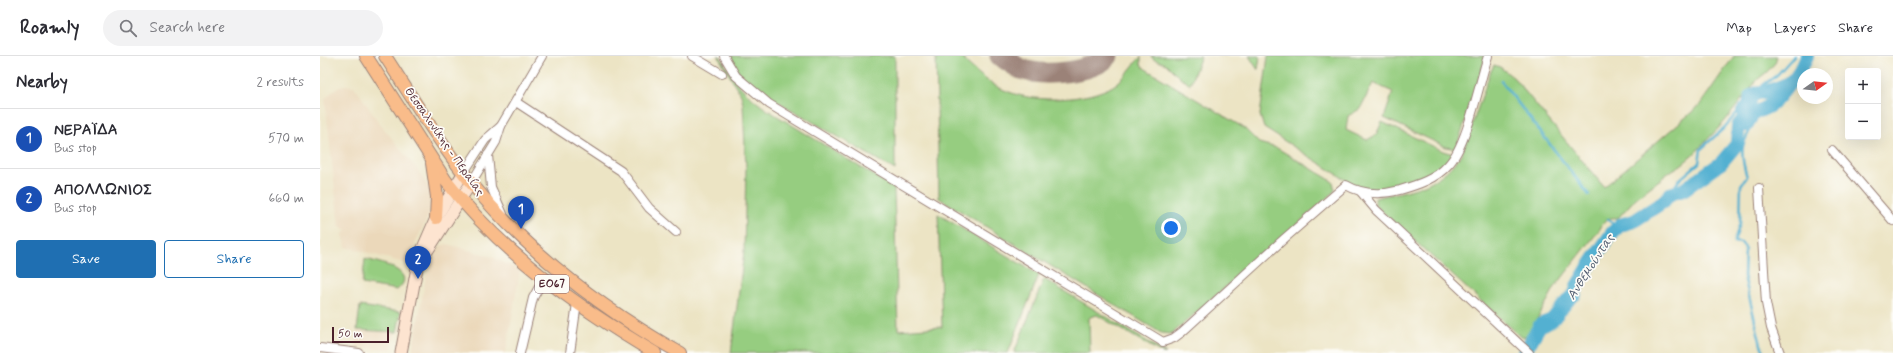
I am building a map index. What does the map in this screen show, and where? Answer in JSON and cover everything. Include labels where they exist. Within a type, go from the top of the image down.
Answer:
[{"type":"main road","name":"Θεσσαλονίκης - Περαίας","points":[[366,56],[431,158],[457,195],[512,251],[544,278],[577,303],[654,353]]},
{"type":"main road","name":"Θεσσαλονίκης - Περαίας","points":[[385,56],[471,182],[512,228],[562,274],[598,302],[652,337],[680,353]]},
{"type":"main road","points":[[431,158],[437,192],[436,218]]},
{"type":"main road","points":[[417,267],[457,195],[464,172]]},
{"type":"main road","points":[[401,353],[420,253],[436,218],[471,182]]},
{"type":"street","points":[[471,182],[496,142],[501,126],[542,56]]},
{"type":"street","points":[[692,56],[722,74]]},
{"type":"street","points":[[724,56],[736,76],[769,104],[1163,342],[1169,341],[1178,335],[1346,185],[1361,192],[1372,194],[1408,188],[1429,179],[1447,167],[1459,150],[1488,56]]},
{"type":"street","points":[[516,102],[621,171],[653,212],[676,232]]},
{"type":"street","points":[[464,172],[485,140],[501,126]]},
{"type":"street","points":[[1832,150],[1893,220]]},
{"type":"street","points":[[488,155],[489,173],[494,195],[512,228]]},
{"type":"street","points":[[1760,188],[1766,304],[1771,328],[1780,353]]},
{"type":"street","points":[[1361,192],[1376,210],[1529,353]]},
{"type":"street","points":[[520,353],[532,298],[544,278]]},
{"type":"street","points":[[570,353],[577,303]]},
{"type":"street","points":[[320,348],[359,353]]},
{"type":"shaded area","points":[[344,85],[354,86],[380,124],[416,168],[431,191],[430,213],[416,241],[409,264],[346,247],[343,234],[346,230],[339,226],[325,99],[334,90]]},
{"type":"shaded area","points":[[447,244],[492,257],[520,270],[506,353],[412,352],[426,277],[440,246]]},
{"type":"shaded area","points":[[357,330],[395,333],[391,350],[356,347]]},
{"type":"green space","points":[[718,56],[720,56],[745,91],[766,109],[894,188],[898,330],[942,327],[938,214],[1039,275],[1008,353],[731,353],[744,252],[746,168],[743,104],[741,95]]},
{"type":"green space","points":[[728,56],[895,56],[895,170],[753,87],[743,79]]},
{"type":"green space","points":[[936,56],[960,56],[982,77],[1002,89],[1020,96],[1047,99],[1062,99],[1090,95],[1102,91],[1118,83],[1141,57],[1141,64],[1144,68],[1244,128],[1259,143],[1277,148],[1327,178],[1333,182],[1335,190],[1174,332],[1170,334],[1161,333],[939,198]]},
{"type":"green space","points":[[1151,56],[1201,56],[1190,84],[1181,79],[1166,64],[1153,59]]},
{"type":"green space","points":[[1249,56],[1260,56],[1258,70]]},
{"type":"green space","points":[[1268,56],[1486,56],[1456,149],[1446,147],[1384,118],[1393,92],[1373,83],[1360,109],[1348,116],[1346,130],[1367,140],[1376,135],[1382,122],[1443,151],[1453,154],[1435,171],[1410,184],[1383,189],[1369,189],[1357,187],[1264,128],[1260,115]]},
{"type":"green space","points":[[1734,56],[1777,56],[1775,63],[1758,79],[1725,121],[1692,156],[1636,198],[1618,218],[1609,219],[1603,223],[1555,287],[1527,338],[1517,334],[1375,205],[1375,198],[1427,184],[1446,171],[1455,162],[1463,151],[1494,65],[1500,67],[1514,78],[1604,187],[1699,106]]},
{"type":"green space","points":[[365,259],[394,268],[403,278],[403,283],[397,290],[362,284]]},
{"type":"green space","points":[[1044,279],[1166,353],[1162,353],[1097,315],[1090,317],[1089,319],[1090,353],[1014,353]]},
{"type":"green space","points":[[360,306],[401,312],[397,332],[357,330]]},
{"type":"waterway","name":"Ανθεμούντας","points":[[1760,92],[1763,85],[1777,75],[1794,56]]},
{"type":"waterway","name":"Ανθεμούντας","points":[[1524,353],[1540,325],[1552,320],[1575,294],[1577,286],[1612,233],[1620,225],[1634,221],[1663,202],[1670,194],[1683,190],[1721,163],[1737,144],[1738,126],[1745,117],[1743,112],[1749,105],[1751,96],[1760,92],[1764,93],[1790,82],[1799,72],[1807,56]]},
{"type":"waterway","points":[[1501,81],[1589,195]]},
{"type":"waterway","name":"Ανθεμούντας","points":[[1746,125],[1751,116],[1772,104],[1789,84]]},
{"type":"waterway","name":"Ανθεμούντας","points":[[1670,194],[1679,180],[1699,163],[1701,149],[1724,128],[1751,96]]},
{"type":"waterway","points":[[1761,111],[1744,142],[1742,156],[1747,177],[1741,185],[1740,223],[1734,242],[1741,243],[1745,248],[1744,276],[1761,345],[1765,353]]},
{"type":"waterway","points":[[1608,219],[1615,225],[1620,225]]},
{"type":"taxiway","points":[[1000,56],[1021,69],[1041,73],[1079,70],[1101,62],[1108,56]]},
{"type":"place","name":"ΝΕΡΑΪΔΑ","points":[[521,229]]},
{"type":"place","name":"ΑΠΟΛΛΩΝΙΟΣ","points":[[418,279]]}]
